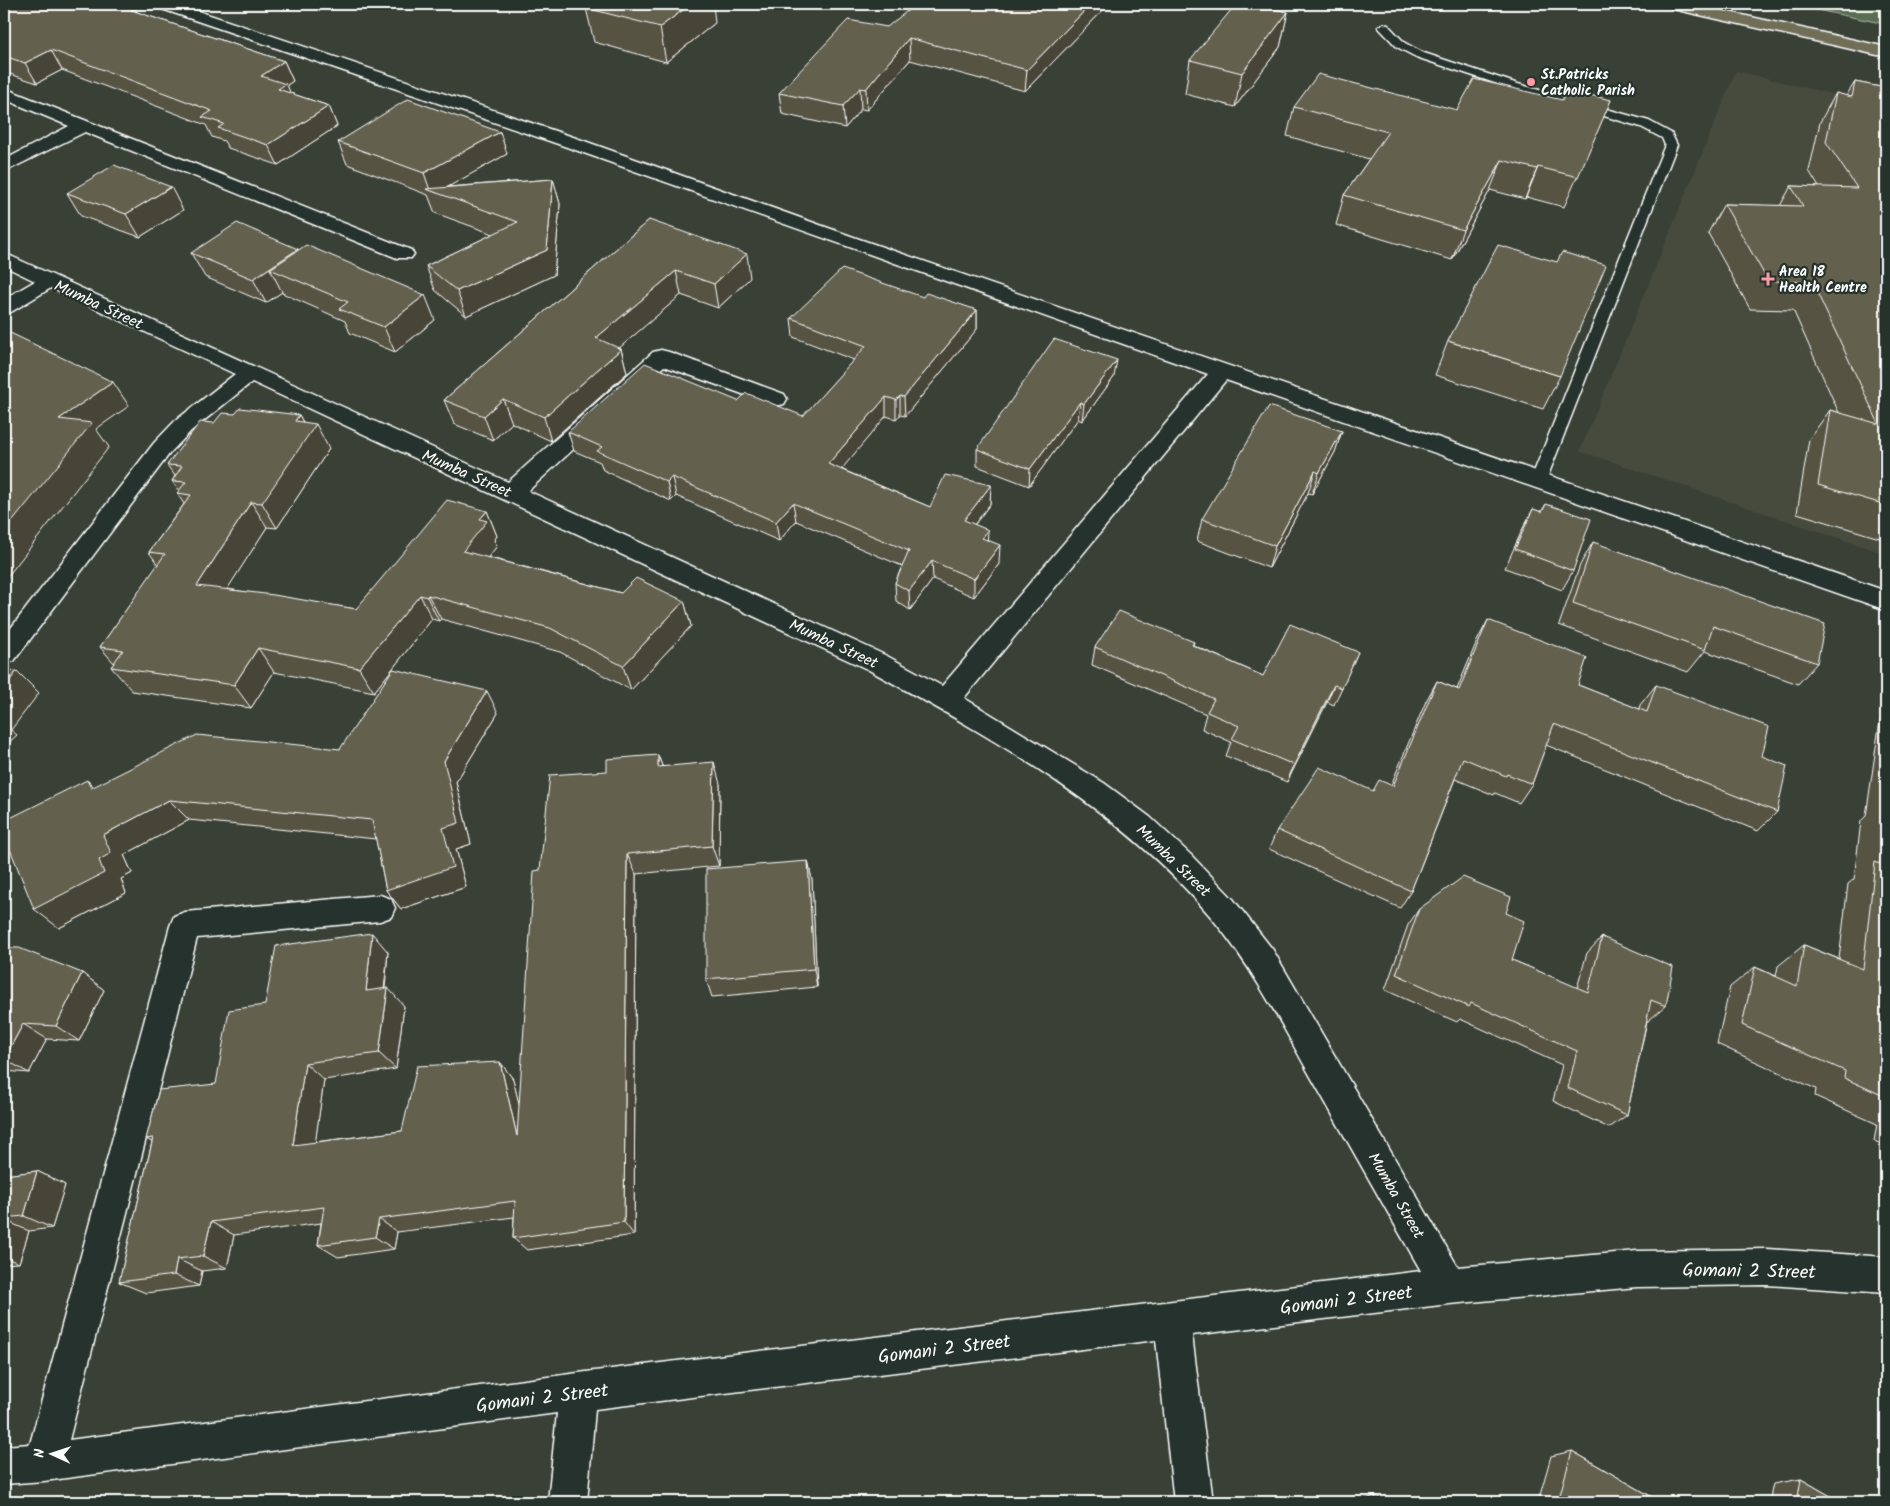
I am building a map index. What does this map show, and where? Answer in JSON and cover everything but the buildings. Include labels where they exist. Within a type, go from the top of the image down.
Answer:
[{"type":"highway","points":[[1673,4],[1886,52]]},
{"type":"highway","points":[[1737,4],[1886,37]]},
{"type":"street","points":[[162,4],[570,142],[854,244],[1223,370],[1538,482],[1886,601]]},
{"type":"street","points":[[4,93],[404,254]]},
{"type":"street","points":[[4,167],[84,125]]},
{"type":"street","name":"Mumba Street","points":[[4,259],[249,374],[878,663],[946,700],[1094,792],[1140,826],[1181,864],[1222,908],[1262,960],[1449,1286]]},
{"type":"street","points":[[4,308],[49,281]]},
{"type":"street","points":[[511,493],[661,357],[776,399]]},
{"type":"street","points":[[946,700],[1223,370]]},
{"type":"street","points":[[5,654],[162,448],[183,426],[249,374]]},
{"type":"street","points":[[44,1462],[186,926],[380,908]]},
{"type":"street","name":"Gomani 2 Street","points":[[4,1465],[44,1462],[578,1392],[1449,1286],[1637,1269],[1767,1267],[1886,1275]]},
{"type":"street","points":[[1172,1320],[1194,1502]]},
{"type":"street","points":[[568,1502],[578,1392]]},
{"type":"lane","points":[[1384,27],[1401,45],[1420,56],[1514,86],[1645,124],[1667,136],[1672,145],[1538,482]]},
{"type":"shaded area","name":"Area 18 Health Centre","points":[[1736,71],[1886,107],[1886,554],[1580,451]]},
{"type":"green space","points":[[1787,4],[1886,4],[1886,24]]},
{"type":"place","name":"St.Patricks Catholic Parish","points":[[1531,82]]},
{"type":"place","name":"Area 18 Health Centre","points":[[1768,279]]}]
